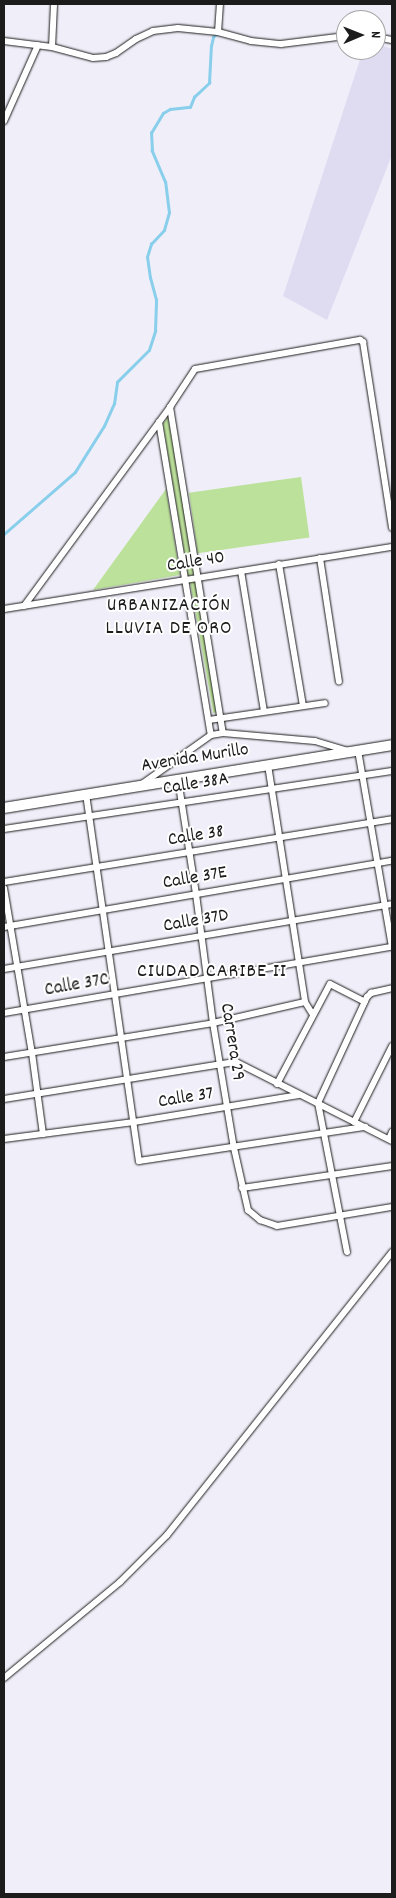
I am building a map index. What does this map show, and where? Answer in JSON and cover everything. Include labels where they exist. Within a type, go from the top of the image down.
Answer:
[{"type":"main road","name":"Avenida Murillo","points":[[4,808],[392,745]]},
{"type":"street","points":[[52,47],[54,4]]},
{"type":"street","points":[[218,32],[220,4]]},
{"type":"street","points":[[4,40],[52,47],[93,58],[116,54],[153,31],[178,28],[218,32],[251,41],[281,44],[336,37]]},
{"type":"street","points":[[4,121],[38,45]]},
{"type":"street","points":[[24,606],[170,407],[195,369],[356,339],[363,342],[392,528]]},
{"type":"street","points":[[170,407],[224,733]]},
{"type":"street","points":[[159,422],[212,735]]},
{"type":"street","name":"Calle 40","points":[[4,609],[392,547]]},
{"type":"street","points":[[320,558],[339,682]]},
{"type":"street","points":[[279,564],[303,706]]},
{"type":"street","points":[[241,571],[264,712]]},
{"type":"street","points":[[209,720],[325,703]]},
{"type":"street","points":[[141,785],[212,735],[224,733],[315,741],[355,751],[363,775],[378,863],[389,904],[392,947]]},
{"type":"street","points":[[268,765],[294,920],[305,1002],[313,1015]]},
{"type":"street","name":"Calle 38A","points":[[4,829],[392,771]]},
{"type":"street","name":"Carrera 29","points":[[178,779],[219,1064],[234,1148],[248,1210],[254,1217],[269,1225],[277,1226],[341,1216]]},
{"type":"street","points":[[86,794],[139,1161],[365,1127]]},
{"type":"street","name":"Calle 38","points":[[4,882],[281,838],[392,818]]},
{"type":"street","name":"Calle 37E","points":[[7,926],[392,861]]},
{"type":"street","points":[[4,888],[7,926],[18,967],[43,1134]]},
{"type":"street","name":"Calle 37D","points":[[4,969],[389,904]]},
{"type":"street","name":"Calle 37C","points":[[4,1013],[207,980],[392,947]]},
{"type":"street","points":[[278,1084],[330,984],[365,1002]]},
{"type":"street","points":[[347,1252],[318,1104],[365,1002],[371,993],[392,988]]},
{"type":"street","points":[[4,1057],[121,1036],[213,1023],[305,1002]]},
{"type":"street","points":[[354,1122],[392,1046]]},
{"type":"street","points":[[4,1100],[236,1062],[390,1140],[392,1132]]},
{"type":"street","name":"Calle 37","points":[[4,1139],[134,1122],[300,1095]]},
{"type":"street","points":[[242,1188],[392,1166]]},
{"type":"street","points":[[341,1216],[392,1207]]},
{"type":"street","points":[[4,1678],[120,1582],[167,1535],[392,1252]]},
{"type":"shaded area","points":[[386,47],[392,49],[392,155],[327,320],[283,296],[360,60],[386,60]]},
{"type":"green space","points":[[168,417],[195,574],[188,576],[163,424]]},
{"type":"green space","points":[[301,477],[309,537],[198,553],[189,493]]},
{"type":"green space","points":[[166,489],[180,575],[93,590]]},
{"type":"green space","points":[[196,581],[219,712],[213,713],[190,582]]},
{"type":"waterway","points":[[4,534],[75,472],[104,426],[114,404],[117,382],[149,350],[155,331],[156,300],[147,257],[151,244],[164,230],[169,213],[165,182],[152,151],[151,133],[163,113],[170,109],[190,107],[194,97],[209,83],[211,46],[213,37],[217,33]]},
{"type":"district","name":"URBANIZACIÓN LLUVIA DE ORO","points":[[169,618]]},
{"type":"district","name":"CIUDAD CARIBE II","points":[[212,972]]}]
